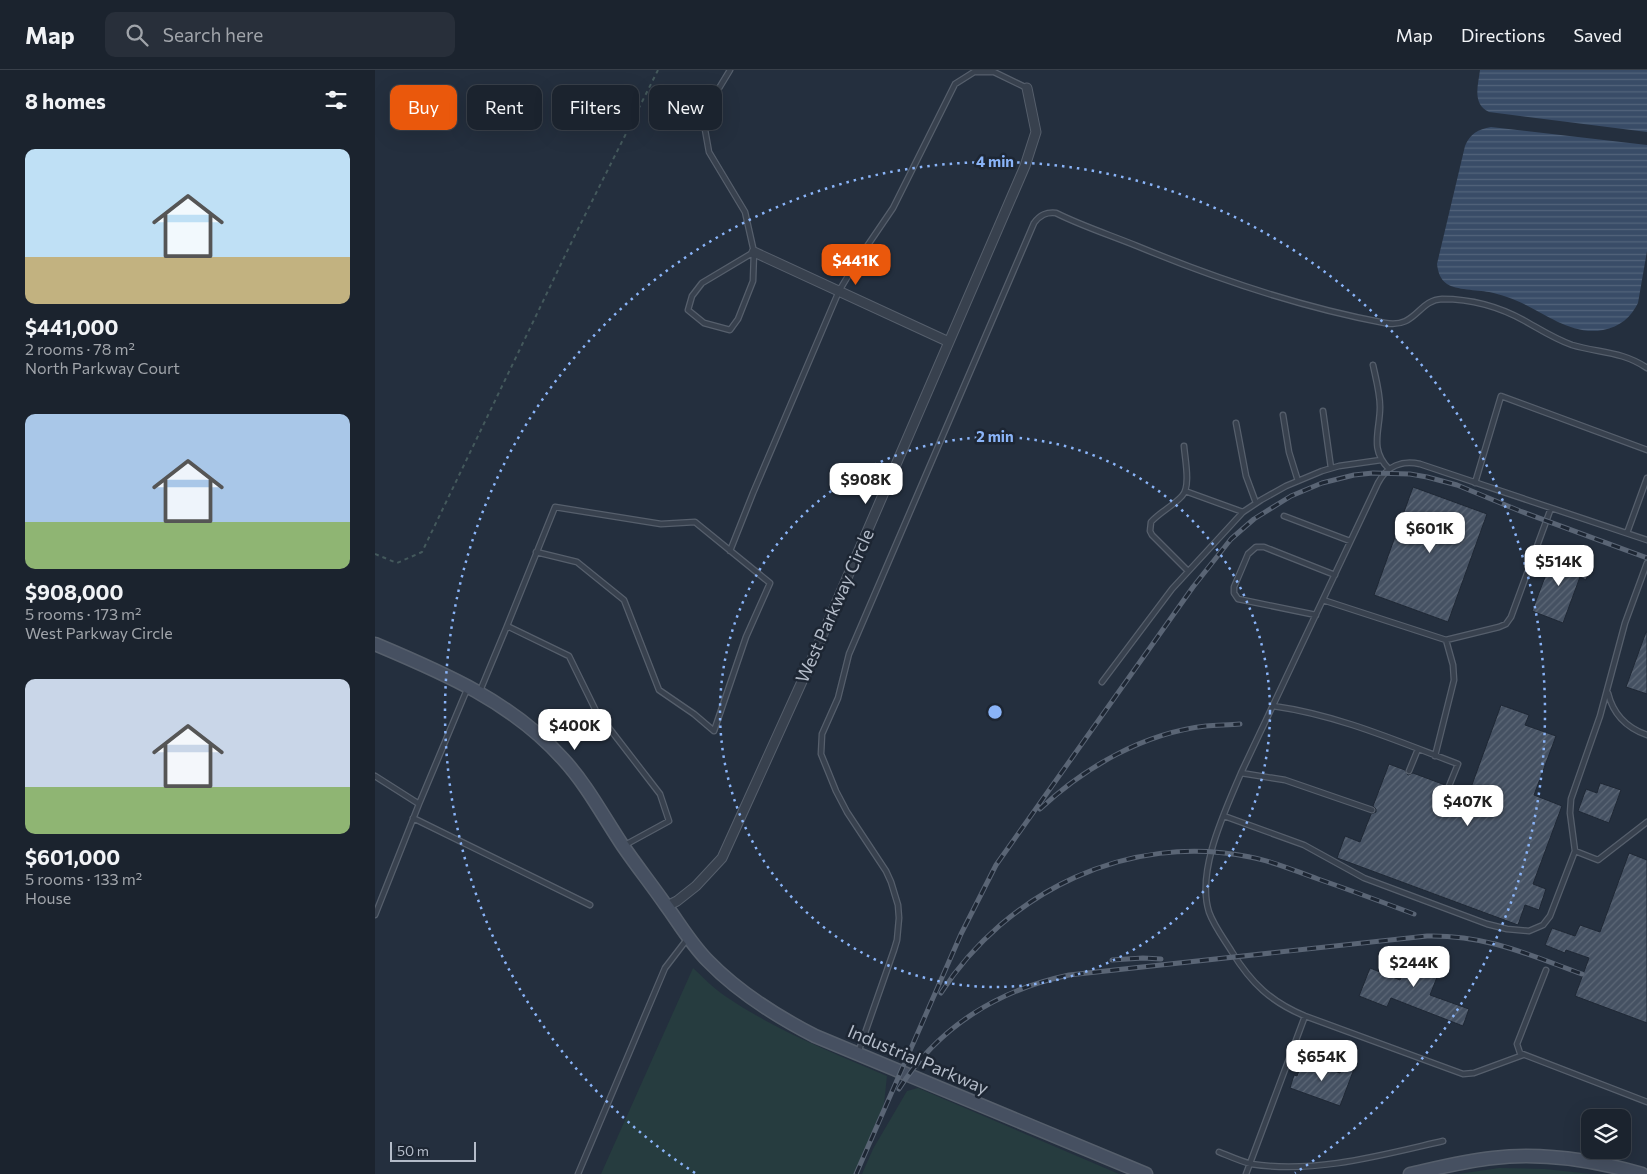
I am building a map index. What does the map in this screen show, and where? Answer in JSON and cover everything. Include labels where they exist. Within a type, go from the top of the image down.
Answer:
[{"type":"street","name":"West Parkway Circle","points":[[667,906],[677,901],[696,886],[722,858],[809,666],[1025,166],[1036,132],[1027,88]]},
{"type":"street","points":[[754,252],[949,342]]},
{"type":"street","name":"Industrial Parkway","points":[[375,644],[432,668],[474,689],[519,718],[535,731],[563,759],[587,788],[623,846],[692,943],[725,978],[777,1016],[815,1036],[1146,1174]]},
{"type":"street","points":[[1410,1174],[1475,1160],[1533,1156],[1583,1160],[1642,1174]]},
{"type":"lane","points":[[730,70],[707,108],[704,124],[709,152],[745,212],[754,252],[753,281],[738,319],[730,330],[704,323],[688,310],[692,296],[702,282],[754,252]]},
{"type":"lane","points":[[730,550],[839,291],[893,208],[955,84],[973,72],[994,72],[1027,88]]},
{"type":"lane","points":[[858,1054],[896,945],[899,929],[898,905],[886,871],[847,812],[836,791],[821,754],[822,734],[838,698],[845,667],[855,641],[1034,223],[1041,216],[1050,212],[1056,213],[1201,272],[1252,290],[1311,306],[1392,324],[1411,319],[1432,301],[1442,299],[1467,301],[1510,314],[1561,341],[1585,348],[1623,355],[1638,361],[1647,368]]},
{"type":"lane","points":[[1373,365],[1380,399],[1380,417],[1376,442],[1381,460],[1389,469]]},
{"type":"lane","points":[[1475,483],[1501,396],[1647,450]]},
{"type":"lane","points":[[1323,411],[1331,468]]},
{"type":"lane","points":[[1283,415],[1289,452],[1298,481]]},
{"type":"lane","points":[[1236,423],[1247,476],[1256,502]]},
{"type":"lane","points":[[1184,446],[1185,491],[1181,498],[1154,519],[1150,526],[1150,531],[1188,570]]},
{"type":"lane","points":[[1103,682],[1160,604],[1188,570],[1243,512],[1256,502],[1298,481],[1331,468],[1381,460]]},
{"type":"lane","points":[[1523,1055],[1474,1073],[1463,1074],[1305,1016],[1282,1005],[1253,982],[1245,973],[1214,922],[1209,913],[1205,892],[1206,875],[1224,816],[1241,773],[1378,483],[1389,469],[1400,464],[1413,463],[1647,540]]},
{"type":"lane","points":[[1627,533],[1647,478]]},
{"type":"lane","points":[[1185,491],[1243,512]]},
{"type":"lane","points":[[375,915],[419,804],[474,689],[507,626],[536,552],[555,507],[661,524],[695,522],[770,583],[747,637],[714,731],[694,714],[659,690],[623,600],[577,562],[536,552]]},
{"type":"lane","points":[[1323,600],[1447,640],[1499,627],[1509,621],[1551,508]]},
{"type":"lane","points":[[1285,516],[1350,541]]},
{"type":"lane","points":[[1316,615],[1238,599],[1234,594],[1234,587],[1248,554],[1256,547],[1264,547],[1335,574]]},
{"type":"lane","points":[[1224,816],[1304,845],[1364,878],[1477,920],[1515,930],[1534,930],[1543,925],[1547,921],[1575,851],[1570,812],[1571,799],[1607,692],[1625,623],[1645,576],[1647,563]]},
{"type":"lane","points":[[507,626],[569,656],[596,711],[660,794],[669,821],[623,846]]},
{"type":"lane","points":[[1435,756],[1454,680],[1453,665],[1447,640]]},
{"type":"lane","points":[[1607,692],[1613,707],[1622,720],[1634,730],[1647,735]]},
{"type":"lane","points":[[1273,706],[1330,717],[1458,764],[1449,786]]},
{"type":"lane","points":[[1409,772],[1418,749]]},
{"type":"lane","points":[[1241,773],[1285,780],[1372,810]]},
{"type":"lane","points":[[375,776],[419,804]]},
{"type":"lane","points":[[413,818],[590,905]]},
{"type":"lane","points":[[1575,851],[1598,860],[1647,822]]},
{"type":"lane","points":[[578,1174],[665,968],[692,943]]},
{"type":"lane","points":[[1546,970],[1517,1044],[1518,1050],[1523,1055],[1647,1102]]},
{"type":"lane","points":[[1246,1174],[1305,1016]]},
{"type":"lane","points":[[1219,1152],[1250,1164],[1294,1167],[1333,1164],[1443,1140]]},
{"type":"path","points":[[375,554],[397,564],[422,552],[575,235],[658,70]]},
{"type":"green space","points":[[693,968],[712,986],[744,1008],[804,1040],[887,1076],[884,1104],[854,1174],[601,1174]]},
{"type":"green space","points":[[918,1088],[1119,1174],[862,1174],[873,1149],[907,1091]]},
{"type":"green space","points":[[1499,1168],[1545,1169],[1591,1174],[1458,1174]]},
{"type":"water","points":[[1480,70],[1647,70],[1647,132],[1489,112],[1484,109],[1478,99],[1477,88]]},
{"type":"water","points":[[1491,127],[1647,145],[1647,251],[1638,303],[1632,313],[1620,324],[1603,330],[1577,329],[1507,297],[1489,292],[1456,288],[1447,284],[1441,278],[1437,264],[1465,146],[1469,138],[1475,133]]},
{"type":"building","points":[[1413,487],[1487,514],[1448,622],[1374,595]]},
{"type":"building","points":[[1555,551],[1571,558],[1570,561],[1590,569],[1586,580],[1580,577],[1563,623],[1532,611]]},
{"type":"building","points":[[1647,632],[1647,694],[1626,687]]},
{"type":"building","points":[[1501,705],[1529,715],[1525,725],[1556,736],[1534,795],[1562,806],[1533,884],[1546,889],[1539,910],[1525,905],[1518,925],[1337,858],[1345,836],[1360,842],[1371,814],[1376,812],[1373,806],[1389,764],[1405,770],[1408,775],[1413,773],[1445,785],[1448,790],[1453,788],[1469,793]]},
{"type":"building","points":[[1600,783],[1621,790],[1609,823],[1578,811],[1586,789],[1597,793]]},
{"type":"building","points":[[1629,853],[1647,860],[1647,1023],[1575,996],[1589,958],[1566,950],[1565,953],[1545,945],[1552,928],[1575,936],[1580,925],[1600,932]]},
{"type":"building","points":[[1417,946],[1445,957],[1430,995],[1469,1009],[1463,1026],[1391,998],[1387,1007],[1359,996],[1370,968],[1400,980],[1402,976],[1405,977]]},
{"type":"building","points":[[1303,1060],[1340,1073],[1343,1065],[1354,1069],[1340,1106],[1290,1088],[1294,1075],[1297,1076]]},
{"type":"railway","points":[[856,1174],[961,934],[996,865],[1193,587],[1231,539],[1254,519],[1291,496],[1322,483],[1354,475],[1373,473],[1410,474],[1457,485],[1520,511],[1647,558]]},
{"type":"railway","points":[[1040,809],[1076,779],[1117,754],[1138,744],[1183,730],[1206,726],[1240,724]]},
{"type":"railway","points":[[941,993],[968,957],[1000,925],[1036,899],[1075,877],[1116,862],[1160,853],[1205,851],[1259,859],[1284,866],[1414,914]]},
{"type":"railway","points":[[899,1089],[932,1047],[972,1014],[1018,990],[1069,975],[1427,936],[1488,942],[1525,953],[1582,974]]},
{"type":"railway","points":[[1112,960],[1161,959]]}]
